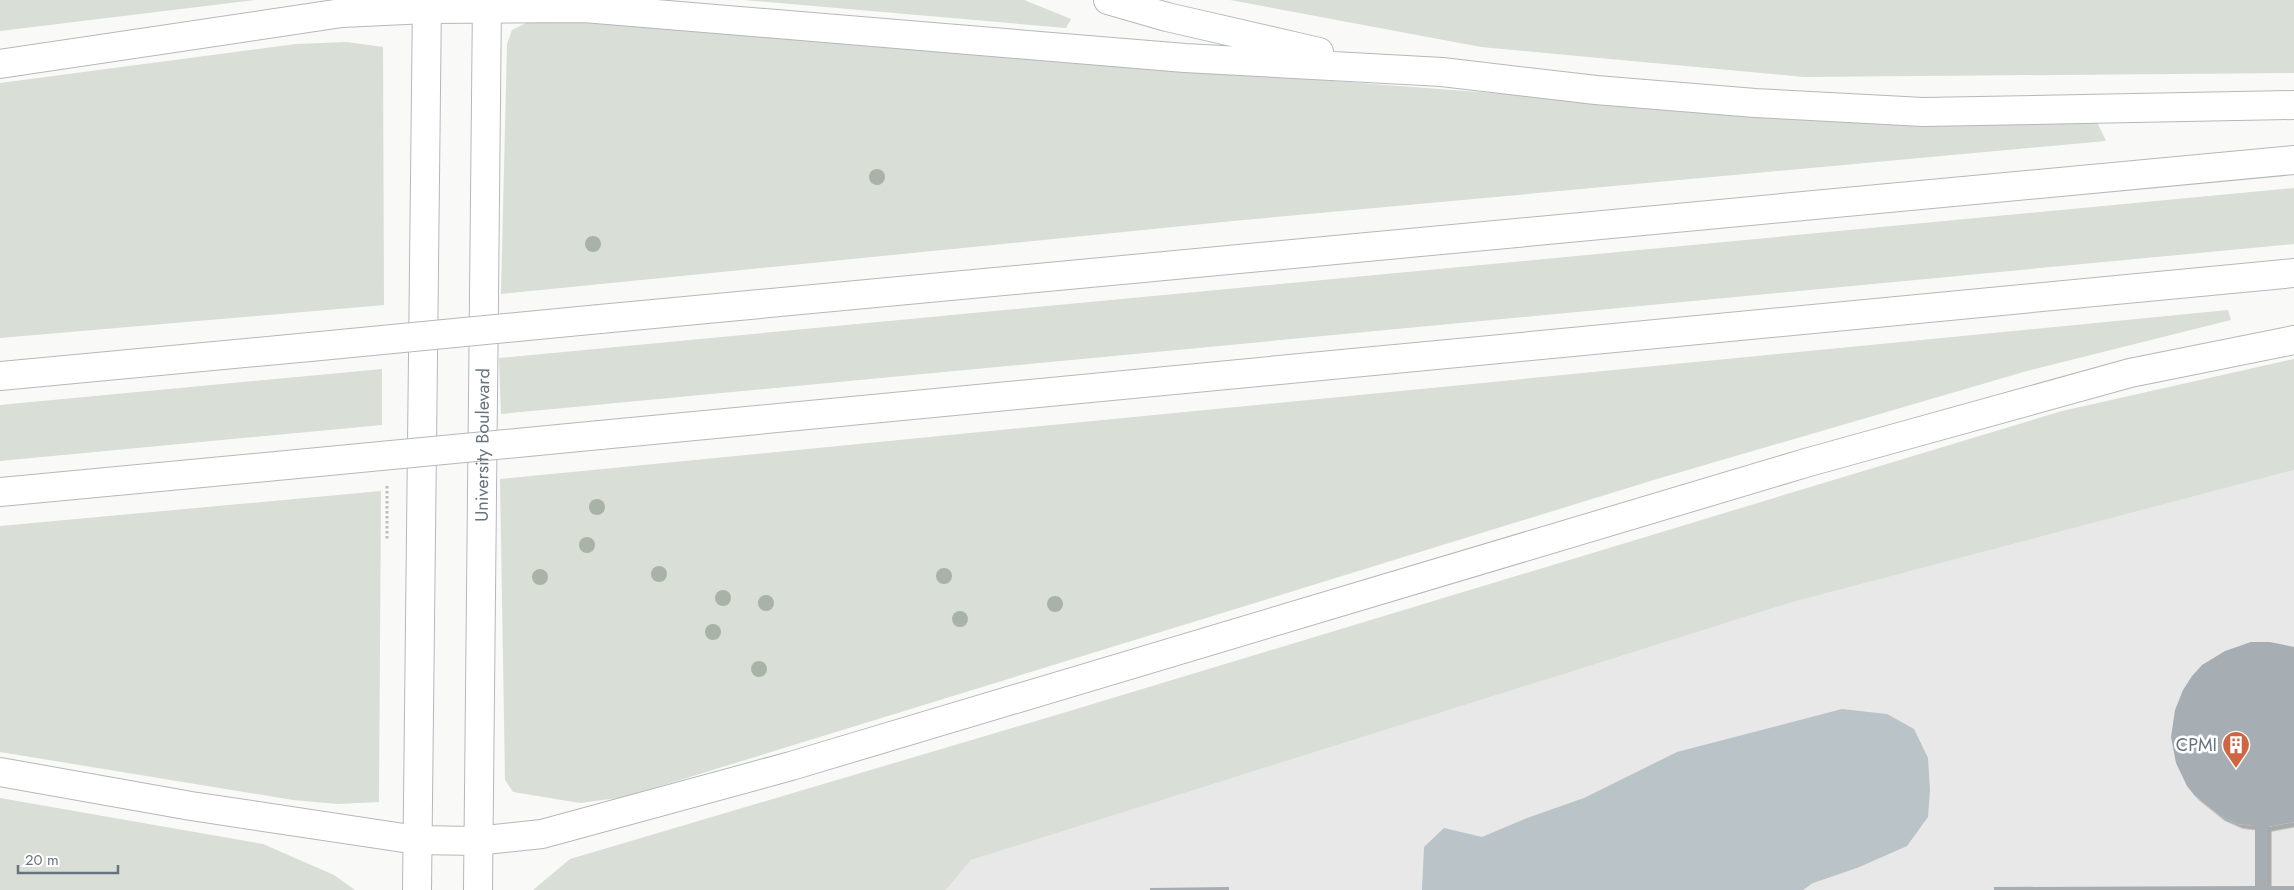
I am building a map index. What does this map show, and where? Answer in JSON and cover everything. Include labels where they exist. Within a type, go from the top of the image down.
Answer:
[{"type":"main road","points":[[1108,0],[1306,49],[1442,72],[1596,90],[1755,103],[1923,112],[2294,105]]},
{"type":"main road","points":[[0,64],[342,13],[427,4],[487,4],[584,8],[1185,58],[1442,72]]},
{"type":"main road","points":[[417,890],[427,4]]},
{"type":"main road","name":"University Boulevard","points":[[478,890],[487,4]]},
{"type":"main road","points":[[0,376],[2294,160]]},
{"type":"main road","points":[[0,492],[2294,273]]},
{"type":"main road","points":[[0,772],[191,806],[417,840],[477,842],[542,834],[782,768],[1809,462],[2102,381],[2294,340]]},
{"type":"shaded area","points":[[0,0],[255,0],[0,31]]},
{"type":"shaded area","points":[[744,0],[1024,0],[1071,19],[1066,28]]},
{"type":"shaded area","points":[[1230,0],[2294,0],[2294,73],[1804,77],[1481,47]]},
{"type":"shaded area","points":[[601,19],[1253,75],[1651,105],[2097,122],[2106,141],[1233,221],[501,294],[507,44],[512,30],[526,23]]},
{"type":"shaded area","points":[[347,42],[383,47],[384,305],[0,338],[0,83],[296,44]]},
{"type":"shaded area","points":[[2294,188],[2294,244],[501,414],[499,358]]},
{"type":"shaded area","points":[[2228,310],[2231,320],[2027,371],[1657,479],[625,797],[580,803],[513,792],[505,780],[500,479]]},
{"type":"shaded area","points":[[2294,359],[2294,470],[1793,602],[971,860],[946,890],[533,890],[570,859],[1073,710],[2062,411]]},
{"type":"shaded area","points":[[382,369],[382,425],[0,461],[0,405]]},
{"type":"shaded area","points":[[2294,470],[2294,890],[946,890],[971,860],[1793,602]]},
{"type":"shaded area","points":[[381,491],[379,802],[338,804],[293,800],[0,752],[0,526]]},
{"type":"shaded area","points":[[1842,709],[1887,714],[1914,729],[1928,758],[1930,790],[1928,817],[1907,846],[1857,868],[1813,883],[1803,890],[1422,890],[1424,847],[1444,828],[1482,837],[1527,818],[1584,798],[1677,752]]},
{"type":"shaded area","points":[[0,798],[263,844],[334,875],[355,890],[0,890]]},
{"type":"building","name":"CPMI","points":[[2251,642],[2270,642],[2294,647],[2294,822],[2267,827],[2267,886],[2294,886],[2294,890],[1994,890],[1994,887],[2255,886],[2255,826],[2238,824],[2220,816],[2195,796],[2187,786],[2176,763],[2171,737],[2175,710],[2183,690],[2192,676],[2202,665],[2225,651]]},
{"type":"building","points":[[1229,887],[1229,890],[1150,890],[1150,888]]},
{"type":"place","name":"CPMI","points":[[2236,769]]}]
